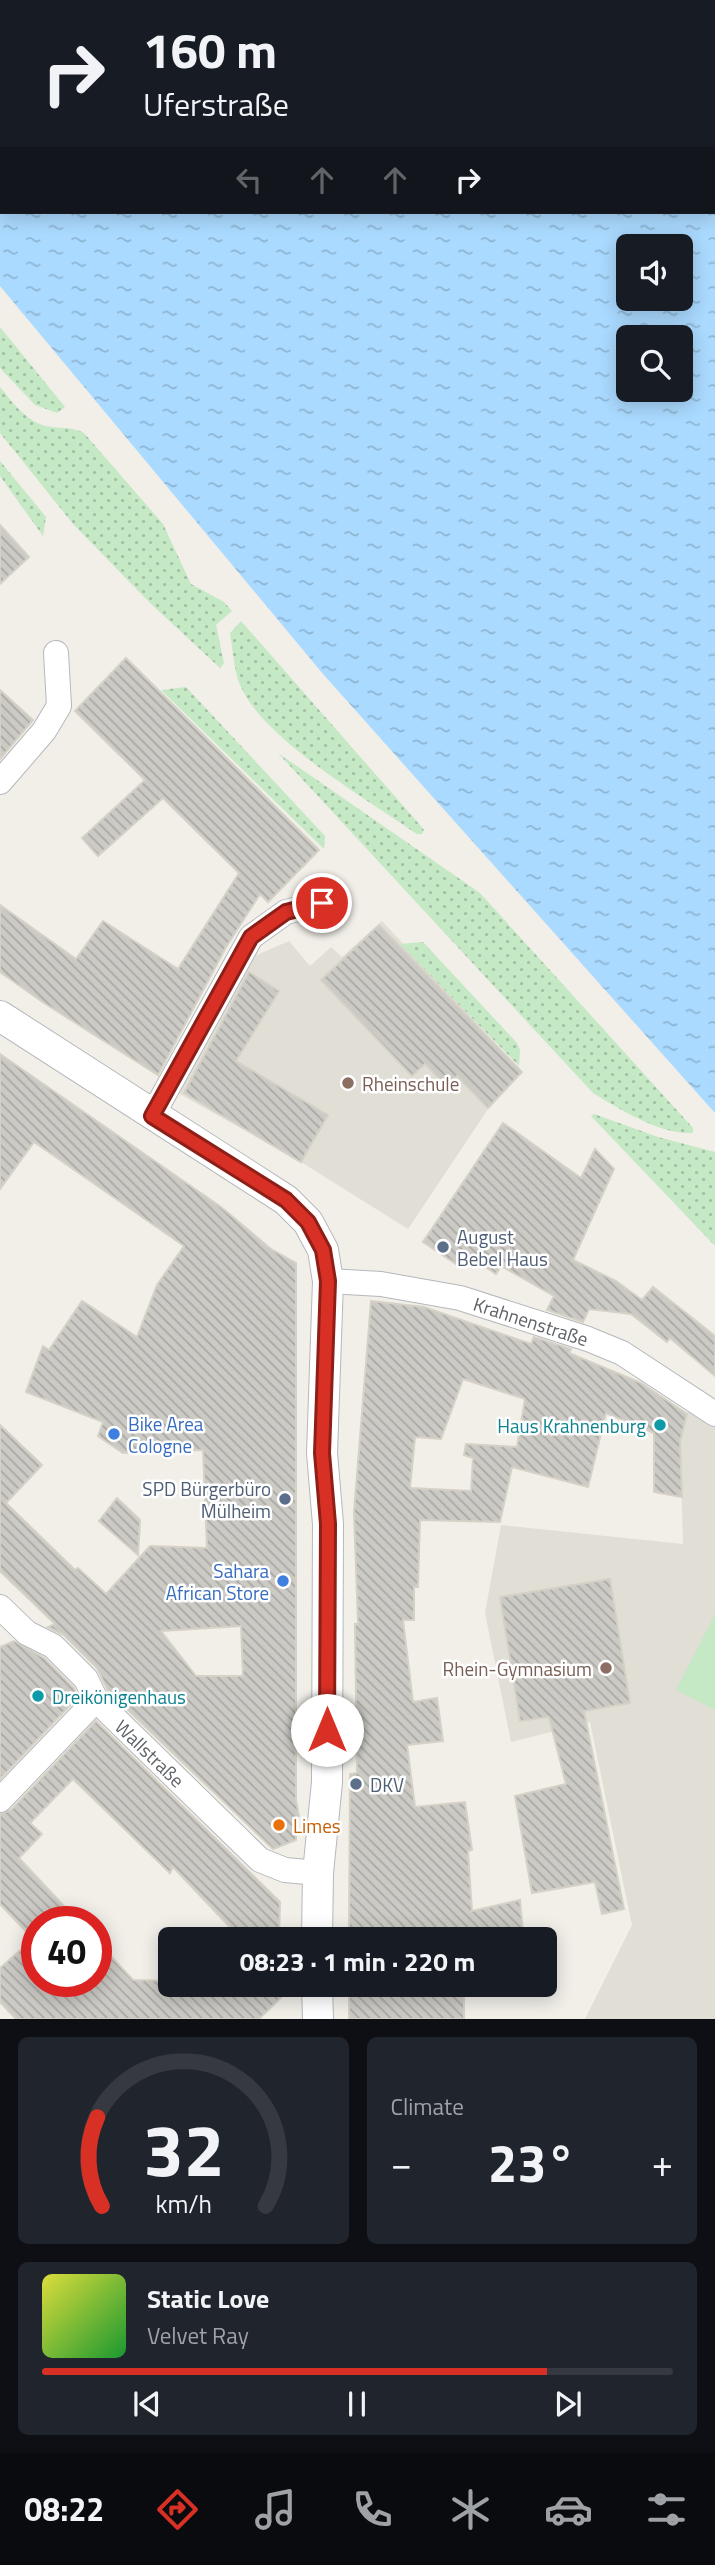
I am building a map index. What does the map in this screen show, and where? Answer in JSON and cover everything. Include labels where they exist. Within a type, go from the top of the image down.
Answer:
[{"type":"street","points":[[0,782],[44,731],[59,706],[56,653]]},
{"type":"street","points":[[152,1116],[251,937],[286,912],[322,903]]},
{"type":"street","points":[[0,1016],[286,1200],[308,1222],[323,1250],[328,1281],[322,1453],[328,1524],[327,1782],[318,1873],[317,1927]]},
{"type":"street","name":"Krahnenstraße","points":[[328,1281],[381,1284],[460,1298],[589,1339],[622,1353],[715,1415]]},
{"type":"street","name":"Wallstraße","points":[[0,1607],[27,1633],[53,1646],[86,1679],[96,1700],[260,1860],[285,1870],[318,1873]]},
{"type":"street","points":[[0,1800],[96,1700]]},
{"type":"street","points":[[317,1997],[318,2019]]},
{"type":"shaded area","name":"Rheinschule","points":[[382,921],[522,1072],[488,1109],[408,1229],[301,1162],[178,1093],[250,958],[289,941],[310,966],[331,947],[342,957]]},
{"type":"shaded area","name":"Rhein-Gymnasium","points":[[690,1404],[715,1427],[715,2019],[585,2019],[632,1925],[590,1722],[511,1742],[485,1613],[501,1525],[683,1544],[680,1442]]},
{"type":"green space","points":[[0,327],[65,407],[57,413],[35,405],[0,368]]},
{"type":"green space","points":[[0,387],[20,411],[39,424],[70,428],[84,433],[163,524],[191,584],[224,602],[232,611],[216,625],[224,663],[220,668],[150,603],[74,525],[0,433]]},
{"type":"green space","points":[[0,461],[46,517],[43,536],[0,476]]},
{"type":"green space","points":[[241,621],[420,825],[424,830],[422,834],[417,834],[322,769],[297,750],[256,711],[240,685],[234,663],[230,633]]},
{"type":"green space","points":[[186,687],[325,836],[324,849],[161,690]]},
{"type":"green space","points":[[278,753],[480,893],[693,1128],[693,1133],[680,1133],[654,1125],[593,1093]]},
{"type":"green space","points":[[423,942],[517,1043],[520,1050],[519,1066],[400,944]]},
{"type":"green space","points":[[594,1114],[658,1137],[715,1152],[715,1246],[591,1116]]},
{"type":"green space","points":[[715,1614],[715,1710],[676,1690]]},
{"type":"water","points":[[0,214],[715,214],[715,1113],[323,674],[0,286]]},
{"type":"building","points":[[0,525],[29,557],[0,584]]},
{"type":"building","points":[[126,658],[319,850],[268,902],[260,894],[226,947],[158,1075],[0,972],[0,905],[76,959],[103,921],[178,969],[239,873],[163,798],[98,856],[82,838],[145,780],[75,711]]},
{"type":"building","points":[[0,690],[33,720],[0,759]]},
{"type":"building","points":[[379,925],[522,1072],[488,1108],[457,1076],[446,1086],[425,1064],[412,1076],[321,980]]},
{"type":"building","points":[[249,972],[279,991],[236,1061],[328,1115],[301,1162],[184,1093]]},
{"type":"building","points":[[0,1054],[221,1207],[271,1249],[296,1263],[296,1800],[299,1816],[296,1818],[296,1840],[273,1849],[108,1691],[97,1668],[64,1635],[48,1627],[55,1624],[0,1571],[0,1425],[42,1465],[6,1503],[75,1570],[78,1568],[106,1594],[150,1546],[207,1548],[203,1450],[123,1453],[98,1436],[103,1422],[26,1392],[43,1346],[49,1350],[82,1301],[137,1337],[157,1285],[184,1246],[34,1142],[0,1189]],"holes":[[[241,1626],[243,1676],[196,1676],[161,1631]]]},
{"type":"building","points":[[503,1123],[581,1178],[595,1149],[614,1169],[573,1260],[616,1281],[642,1300],[653,1287],[715,1336],[715,1376],[670,1338],[667,1342],[631,1314],[589,1309],[583,1322],[547,1310],[554,1296],[501,1266],[496,1274],[464,1252],[456,1264],[423,1242]]},
{"type":"building","points":[[371,1301],[424,1307],[531,1344],[534,1337],[571,1349],[569,1353],[641,1383],[687,1414],[680,1442],[682,1497],[654,1492],[654,1433],[606,1413],[588,1487],[512,1467],[500,1522],[420,1520],[414,1620],[403,1620],[413,1702],[437,1698],[443,1741],[407,1745],[415,1807],[465,1802],[472,1850],[468,1851],[472,1911],[520,1900],[523,1927],[349,1927],[350,1774],[357,1773],[355,1624],[358,1624],[354,1512]],"holes":[[[463,1379],[525,1399],[517,1447],[466,1444],[464,1455],[473,1458],[471,1491],[410,1488],[415,1437],[441,1439]]]},
{"type":"building","points":[[117,1498],[140,1520],[138,1555],[99,1521]]},
{"type":"building","points":[[610,1579],[630,1703],[584,1711],[624,1909],[602,1914],[595,1882],[532,1893],[515,1796],[566,1784],[549,1717],[520,1721],[500,1597]]},
{"type":"building","points":[[14,1641],[44,1658],[74,1688],[78,1697],[0,1779],[0,1647]]},
{"type":"building","points":[[96,1721],[280,1902],[279,1927],[230,1927],[173,1867],[170,1873],[73,1779],[30,1823],[42,1834],[19,1858],[64,1906],[21,1906],[21,1926],[0,1904],[0,1814],[11,1810]]},
{"type":"building","points":[[21,1950],[21,1997],[112,1997],[112,1957],[133,1980],[158,1981],[158,1997],[282,1997],[259,2019],[16,2019],[0,2002],[0,1968]]},
{"type":"building","points":[[349,1997],[464,1997],[464,2019],[349,2019]]},
{"type":"place","name":"Rheinschule","points":[[348,1083]]},
{"type":"place","name":"August Bebel Haus","points":[[443,1247]]},
{"type":"place","name":"Haus Krahnenburg","points":[[660,1425]]},
{"type":"place","name":"Bike Area Cologne","points":[[114,1434]]},
{"type":"place","name":"SPD Bürgerbüro Mülheim","points":[[285,1499]]},
{"type":"place","name":"Sahara African Store","points":[[283,1581]]},
{"type":"place","name":"Rhein-Gymnasium","points":[[606,1668]]},
{"type":"place","name":"Dreikönigenhaus","points":[[38,1696]]},
{"type":"place","name":"DKV","points":[[356,1784]]},
{"type":"place","name":"Limes","points":[[279,1825]]},
{"type":"route","points":[[322,903],[286,912],[251,937],[152,1116],[286,1200],[308,1222],[323,1250],[328,1281],[322,1453],[328,1524],[327,1730]]}]
